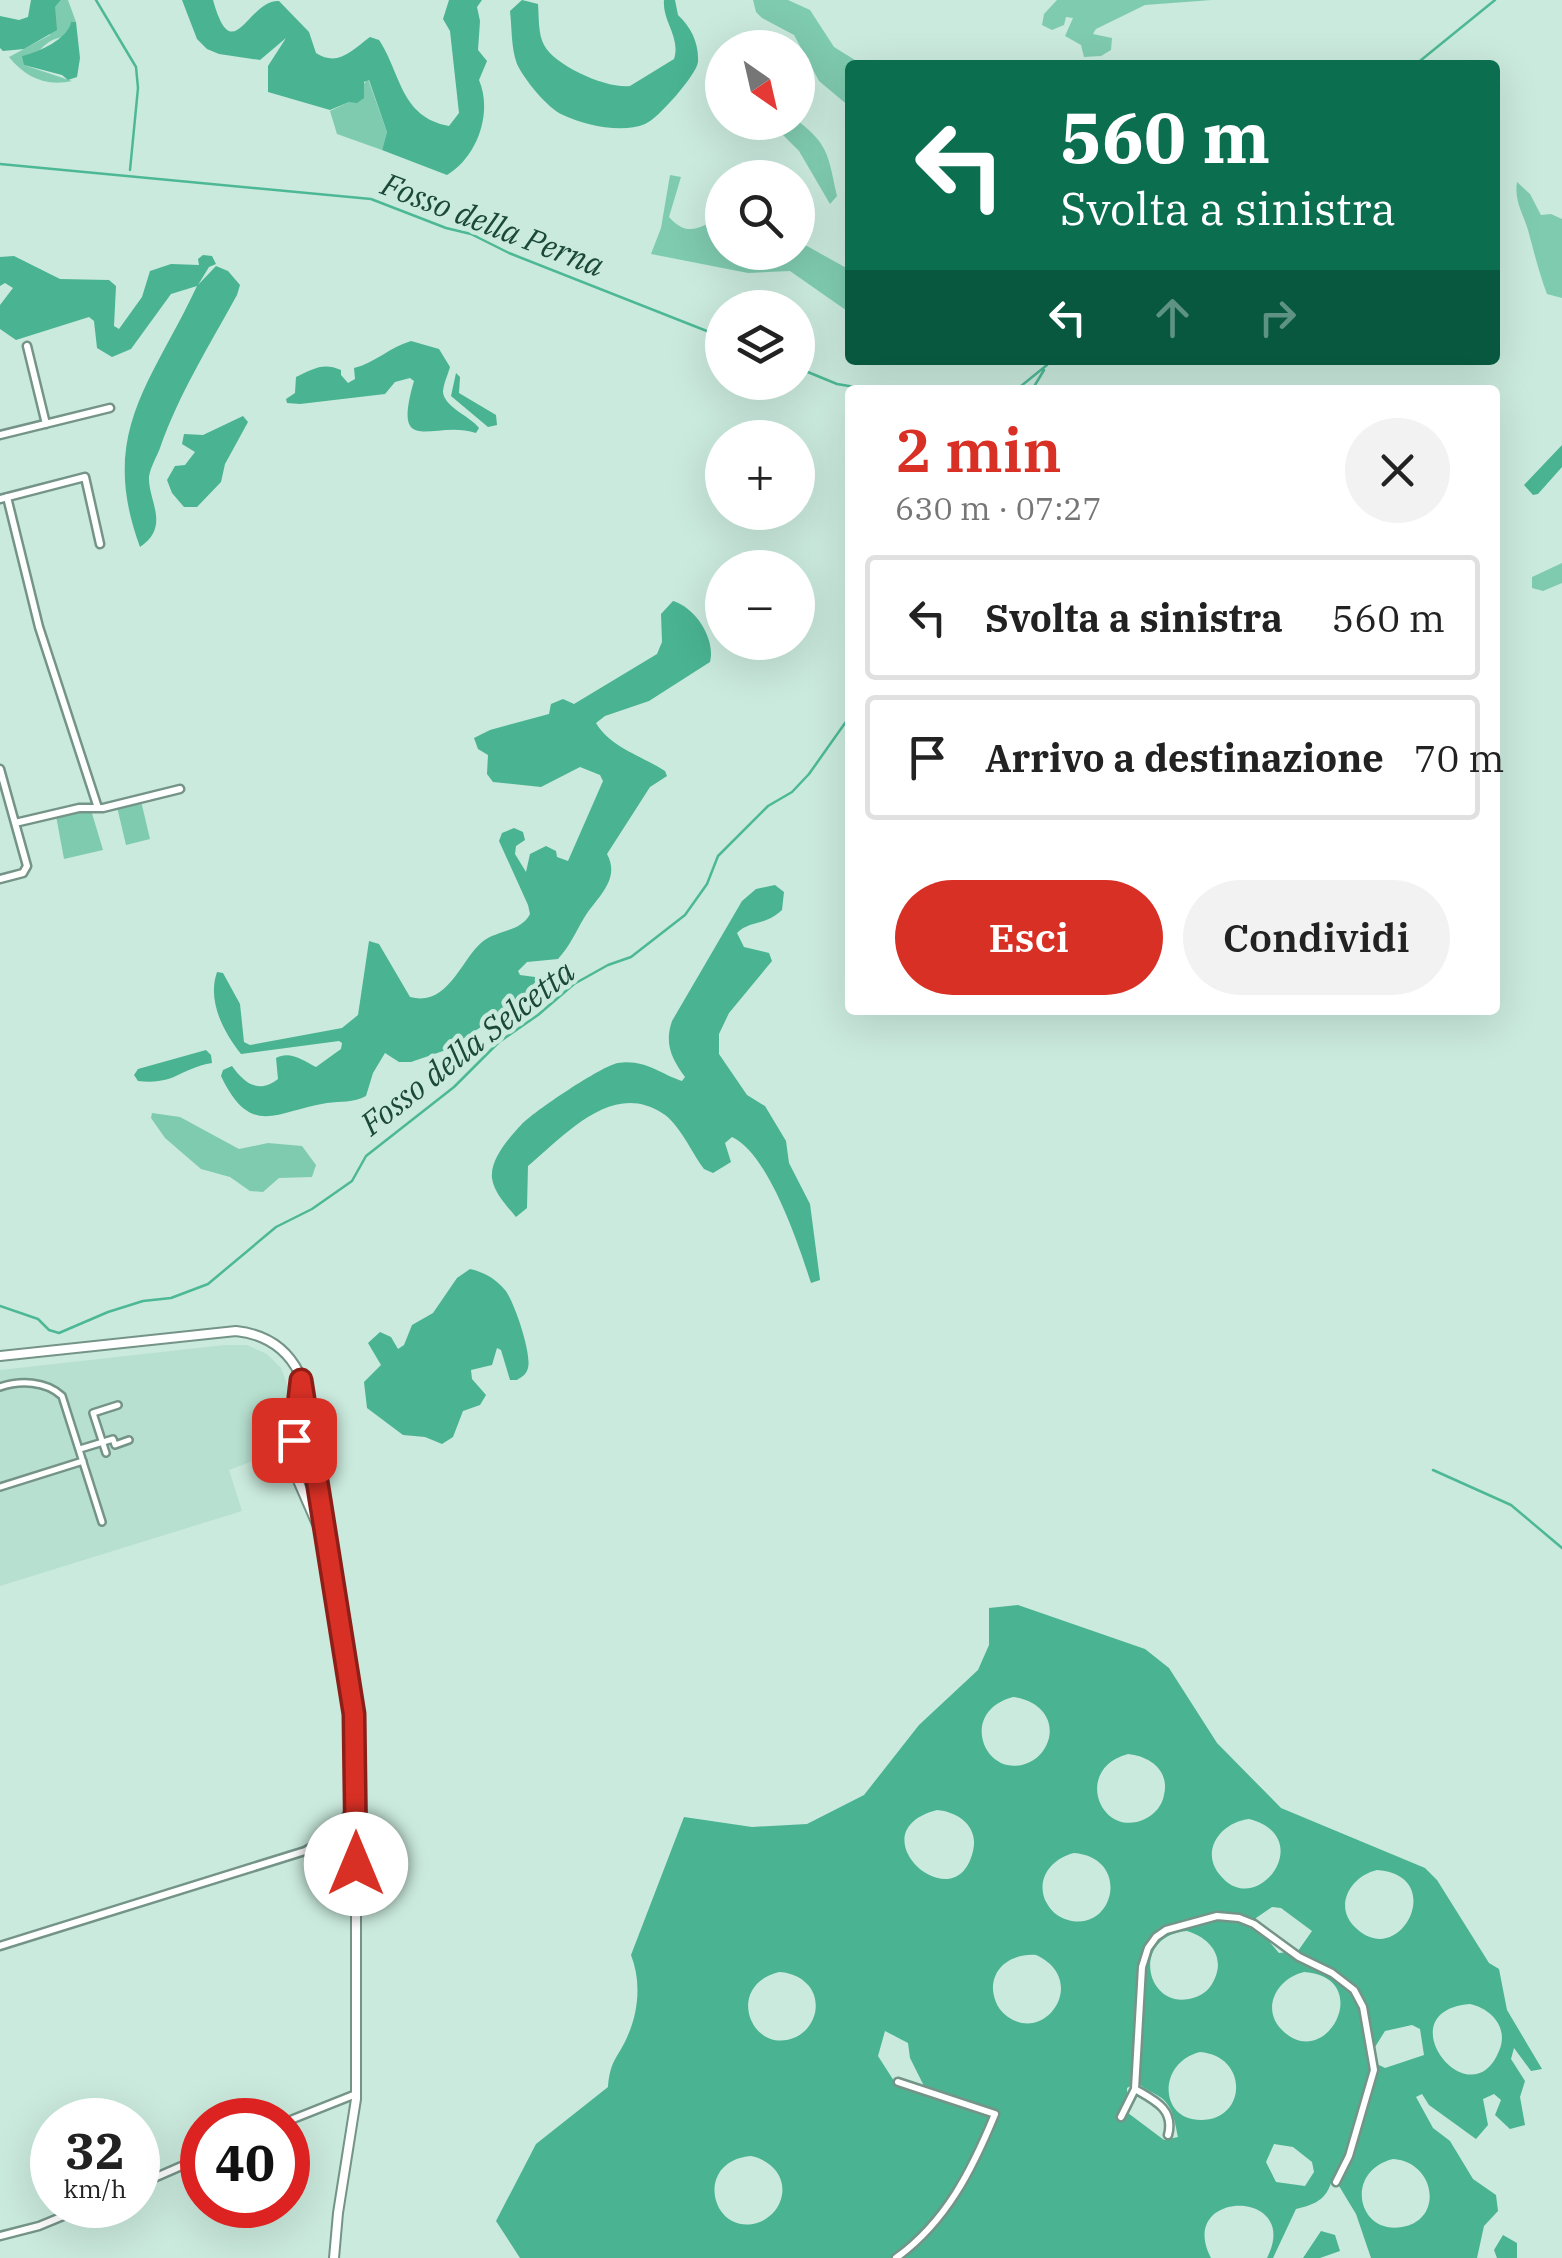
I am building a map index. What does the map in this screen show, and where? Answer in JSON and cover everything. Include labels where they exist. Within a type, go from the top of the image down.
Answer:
[{"type":"street","points":[[27,346],[46,424]]},
{"type":"street","points":[[0,435],[110,408]]},
{"type":"street","points":[[98,808],[2,498],[85,478],[100,544]]},
{"type":"street","points":[[0,769],[26,870],[0,878]]},
{"type":"street","points":[[15,823],[180,788]]},
{"type":"street","points":[[0,1356],[236,1331],[258,1335],[277,1345],[294,1362],[301,1380],[354,1714],[356,2094],[334,2258]]},
{"type":"street","points":[[301,1380],[293,1468],[329,1556]]},
{"type":"street","points":[[0,1387],[20,1383],[54,1388],[65,1402],[102,1522]]},
{"type":"street","points":[[106,1454],[94,1412],[118,1405]]},
{"type":"street","points":[[80,1449],[112,1439],[114,1445],[129,1440]]},
{"type":"street","points":[[294,1447],[298,1442],[304,1443],[314,1454]]},
{"type":"street","points":[[0,1486],[83,1461]]},
{"type":"street","points":[[300,1490],[310,1491],[318,1480]]},
{"type":"street","points":[[0,1946],[306,1851],[332,1836],[356,1802]]},
{"type":"street","points":[[1121,2118],[1134,2090],[1142,1967],[1148,1948],[1166,1930],[1217,1916],[1239,1918],[1345,1981],[1363,2006],[1373,2053],[1373,2083],[1350,2156],[1336,2182]]},
{"type":"street","points":[[896,2258],[941,2217],[976,2160],[994,2114],[898,2082]]},
{"type":"street","points":[[1134,2090],[1160,2104],[1167,2113],[1168,2135]]},
{"type":"street","points":[[310,2112],[356,2094]]},
{"type":"street","points":[[0,2236],[32,2228]]},
{"type":"shaded area","points":[[247,1345],[267,1354],[281,1368],[289,1389],[277,1446],[271,1454],[229,1470],[242,1511],[0,1586],[0,1370]]},
{"type":"green space","points":[[31,0],[61,0],[55,7],[57,30],[24,49],[3,51],[0,16],[19,20],[28,17]]},
{"type":"green space","points":[[61,0],[68,0],[76,22],[71,23],[66,35],[28,54],[24,65],[72,81],[53,83],[29,75],[9,57],[50,35],[55,7]]},
{"type":"green space","points":[[182,0],[213,0],[220,20],[227,30],[234,31],[258,10],[279,1],[309,32],[316,53],[324,57],[344,56],[370,37],[379,40],[411,104],[433,121],[449,126],[459,113],[450,31],[443,19],[449,0],[482,0],[477,7],[478,50],[487,61],[479,80],[483,120],[474,146],[447,175],[382,150],[387,132],[369,80],[364,82],[364,98],[330,110],[268,92],[268,66],[286,38],[260,60],[219,54],[197,39]]},
{"type":"green space","points":[[522,0],[538,4],[542,41],[559,61],[596,80],[630,86],[674,59],[675,43],[664,0],[675,0],[678,15],[696,42],[696,68],[667,105],[645,124],[614,128],[572,119],[543,100],[517,64],[510,11]]},
{"type":"green space","points":[[753,0],[788,0],[810,10],[834,47],[855,60],[845,60],[845,103],[815,74],[815,30],[785,30],[762,18]]},
{"type":"green space","points":[[1057,0],[1212,0],[1145,5],[1096,29],[1093,34],[1112,38],[1111,50],[1101,56],[1084,57],[1081,45],[1065,36],[1073,18],[1066,17],[1064,25],[1052,30],[1042,25],[1044,14]]},
{"type":"green space","points":[[71,22],[76,22],[80,58],[77,77],[68,80],[24,65],[22,56],[59,39]]},
{"type":"green space","points":[[368,79],[387,132],[382,150],[337,134],[330,111],[349,102]]},
{"type":"green space","points":[[815,137],[826,153],[837,196],[830,204],[815,178],[815,160],[804,160],[788,140]]},
{"type":"green space","points":[[670,175],[681,177],[669,217],[683,228],[705,225],[705,265],[651,254],[661,228]]},
{"type":"green space","points":[[1517,182],[1530,194],[1541,215],[1562,219],[1562,298],[1547,294],[1518,201]]},
{"type":"green space","points":[[815,250],[845,267],[845,310],[790,271],[733,270],[815,270]]},
{"type":"green space","points":[[14,256],[60,279],[109,280],[116,286],[114,326],[119,329],[142,297],[150,271],[171,264],[199,265],[198,259],[212,256],[216,264],[209,267],[198,285],[216,266],[228,271],[240,285],[185,389],[152,466],[149,477],[156,522],[149,539],[140,547],[129,507],[127,440],[148,382],[197,286],[171,294],[131,349],[112,357],[97,348],[94,321],[89,317],[16,340],[0,329],[0,305],[13,288],[5,283],[0,286],[0,257]]},
{"type":"green space","points":[[411,341],[439,349],[450,367],[444,397],[479,428],[476,433],[412,428],[408,405],[414,381],[410,378],[395,382],[385,394],[287,403],[286,399],[295,393],[296,377],[329,367],[341,370],[348,383],[355,379],[354,368]]},
{"type":"green space","points":[[456,373],[460,377],[459,393],[496,415],[497,425],[488,427],[451,396]]},
{"type":"green space","points":[[243,416],[248,422],[225,464],[221,482],[197,507],[184,507],[167,480],[175,466],[185,465],[195,452],[182,444],[184,434],[203,435]]},
{"type":"green space","points":[[1562,445],[1562,467],[1533,495],[1524,485]]},
{"type":"green space","points":[[1562,563],[1562,583],[1543,591],[1532,588],[1532,577]]},
{"type":"green space","points":[[673,601],[689,610],[705,630],[705,660],[710,662],[649,701],[605,716],[596,723],[617,745],[665,771],[667,776],[650,787],[607,854],[611,872],[606,888],[562,954],[558,959],[527,962],[518,971],[520,975],[535,977],[538,984],[531,994],[446,1050],[411,1062],[399,1062],[385,1053],[366,1096],[361,1098],[279,1115],[254,1114],[243,1108],[221,1076],[223,1070],[232,1066],[247,1082],[265,1086],[278,1079],[276,1058],[292,1056],[316,1067],[341,1049],[342,1043],[241,1054],[228,1036],[215,1005],[217,972],[223,973],[240,1004],[244,1042],[250,1045],[342,1028],[358,1015],[369,941],[379,944],[410,997],[423,998],[444,989],[482,942],[515,928],[530,914],[499,841],[502,833],[514,828],[523,832],[525,840],[516,846],[515,854],[526,872],[530,854],[546,846],[568,861],[603,781],[600,775],[580,767],[541,787],[493,782],[487,774],[488,755],[478,749],[474,738],[549,714],[551,704],[563,699],[574,704],[657,654],[662,642],[661,614]]},
{"type":"green space","points":[[141,801],[150,839],[126,845],[117,807]]},
{"type":"green space","points":[[91,810],[103,850],[64,859],[56,816]]},
{"type":"green space","points":[[775,885],[784,892],[782,910],[737,933],[744,947],[769,953],[772,961],[729,1013],[719,1034],[719,1054],[747,1095],[765,1106],[786,1141],[789,1163],[810,1204],[820,1280],[811,1283],[781,1202],[746,1147],[732,1137],[725,1143],[731,1162],[713,1173],[704,1169],[668,1118],[643,1105],[625,1103],[590,1116],[528,1166],[527,1208],[516,1217],[498,1194],[492,1178],[497,1156],[506,1142],[539,1110],[618,1063],[636,1063],[682,1081],[685,1077],[669,1044],[672,1021],[742,901],[756,889]]},
{"type":"green space","points":[[206,1050],[212,1063],[169,1079],[138,1081],[134,1075],[138,1069]]},
{"type":"green space","points":[[152,1113],[180,1117],[239,1149],[268,1143],[302,1146],[316,1165],[312,1177],[279,1178],[263,1192],[250,1191],[230,1177],[201,1169],[165,1138],[151,1118]]},
{"type":"green space","points":[[470,1269],[494,1279],[509,1296],[525,1340],[527,1370],[517,1380],[510,1380],[497,1348],[492,1365],[471,1370],[472,1379],[486,1395],[480,1405],[463,1411],[453,1437],[442,1444],[403,1435],[367,1408],[364,1382],[381,1365],[368,1343],[380,1332],[391,1337],[398,1349],[404,1345],[412,1325],[433,1313],[457,1278]]},
{"type":"green space","points":[[1018,1605],[1145,1649],[1169,1668],[1217,1743],[1281,1808],[1425,1868],[1437,1880],[1489,1963],[1499,1969],[1507,2010],[1542,2069],[1531,2071],[1514,2048],[1511,2059],[1525,2081],[1520,2097],[1525,2125],[1510,2129],[1495,2115],[1501,2100],[1494,2094],[1483,2099],[1488,2125],[1476,2139],[1429,2105],[1422,2094],[1416,2097],[1433,2128],[1450,2141],[1473,2179],[1496,2195],[1498,2211],[1484,2226],[1477,2258],[1371,2258],[1356,2214],[1333,2176],[1321,2199],[1296,2209],[1273,2258],[1267,2258],[1273,2235],[1268,2219],[1256,2209],[1239,2206],[1222,2209],[1210,2219],[1205,2235],[1211,2258],[520,2258],[496,2221],[536,2144],[608,2087],[615,2059],[635,2015],[637,1985],[631,1955],[684,1817],[752,1827],[807,1824],[864,1795],[919,1725],[978,1670],[989,1645],[989,1608]],"holes":[[[1013,1697],[1041,1709],[1050,1729],[1040,1755],[1014,1766],[990,1755],[982,1730],[985,1716]],[[1128,1754],[1156,1766],[1165,1786],[1162,1803],[1155,1812],[1129,1823],[1106,1812],[1097,1787],[1101,1773],[1111,1762]],[[937,1810],[966,1822],[973,1835],[973,1851],[963,1871],[948,1879],[932,1876],[917,1866],[907,1852],[905,1836],[914,1821]],[[1249,1819],[1269,1828],[1279,1842],[1280,1857],[1274,1871],[1250,1888],[1234,1887],[1214,1866],[1213,1847],[1222,1831]],[[1074,1853],[1092,1858],[1104,1867],[1110,1880],[1105,1906],[1084,1921],[1060,1917],[1045,1900],[1043,1884],[1048,1870],[1059,1859]],[[1377,1870],[1398,1876],[1410,1887],[1410,1916],[1389,1937],[1373,1938],[1357,1929],[1346,1912],[1352,1886]],[[1272,1907],[1281,1908],[1312,1931],[1298,1951],[1279,1953],[1261,1932],[1256,1918]],[[1187,1931],[1213,1948],[1218,1970],[1204,1993],[1177,1999],[1164,1994],[1155,1984],[1151,1958],[1169,1936]],[[1036,1955],[1052,1966],[1061,1992],[1048,2016],[1023,2023],[1002,2012],[996,2002],[994,1982],[1000,1968],[1012,1959]],[[779,1972],[794,1975],[807,1984],[816,2004],[806,2030],[780,2041],[757,2029],[748,2004],[752,1991],[762,1980]],[[1304,1972],[1325,1978],[1337,1989],[1337,2018],[1316,2040],[1300,2041],[1277,2023],[1274,1996],[1294,1975]],[[1470,2004],[1491,2015],[1502,2035],[1499,2051],[1486,2070],[1470,2075],[1454,2069],[1441,2057],[1434,2041],[1434,2024],[1445,2011]],[[1412,2025],[1420,2029],[1424,2055],[1385,2068],[1377,2064],[1375,2047],[1385,2031]],[[885,2031],[908,2043],[910,2058],[924,2086],[894,2081],[878,2056]],[[1200,2052],[1216,2056],[1234,2075],[1234,2100],[1216,2117],[1187,2117],[1171,2101],[1171,2078],[1186,2058]],[[1137,2082],[1164,2100],[1173,2115],[1178,2137],[1164,2140],[1128,2113],[1127,2088]],[[1274,2144],[1293,2147],[1312,2162],[1314,2172],[1305,2186],[1276,2182],[1266,2162]],[[751,2156],[777,2172],[782,2194],[768,2218],[741,2224],[720,2209],[715,2183],[721,2170],[733,2161]],[[1393,2159],[1418,2170],[1429,2192],[1424,2214],[1402,2227],[1387,2227],[1375,2221],[1362,2200],[1367,2176]]]},
{"type":"green space","points":[[1321,2231],[1335,2235],[1340,2251],[1320,2258],[1303,2258]]},
{"type":"green space","points":[[1503,2235],[1517,2243],[1517,2258],[1497,2258],[1494,2250]]},
{"type":"waterway","points":[[96,0],[136,67],[138,88],[130,170]]},
{"type":"waterway","name":"Fosso della Perna","points":[[1421,60],[1495,0]]},
{"type":"waterway","name":"Fosso della Perna","points":[[0,164],[371,199],[471,234],[509,253],[705,330]]},
{"type":"waterway","name":"Fosso della Perna","points":[[1022,385],[1047,365]]},
{"type":"waterway","name":"Fosso della Perna","points":[[1035,385],[1044,370]]},
{"type":"waterway","name":"Fosso della Perna","points":[[815,375],[845,385]]},
{"type":"waterway","name":"Fosso della Selcetta","points":[[0,1306],[38,1319],[49,1330],[59,1333],[108,1312],[143,1301],[171,1298],[208,1284],[276,1227],[312,1209],[352,1181],[366,1156],[454,1087],[499,1042],[574,984],[631,957],[685,915],[707,884],[718,856],[768,806],[792,792],[845,723]]},
{"type":"waterway","points":[[1433,1470],[1511,1505],[1562,1548]]},
{"type":"route","points":[[294,1440],[301,1380],[354,1714],[356,1864]]}]
